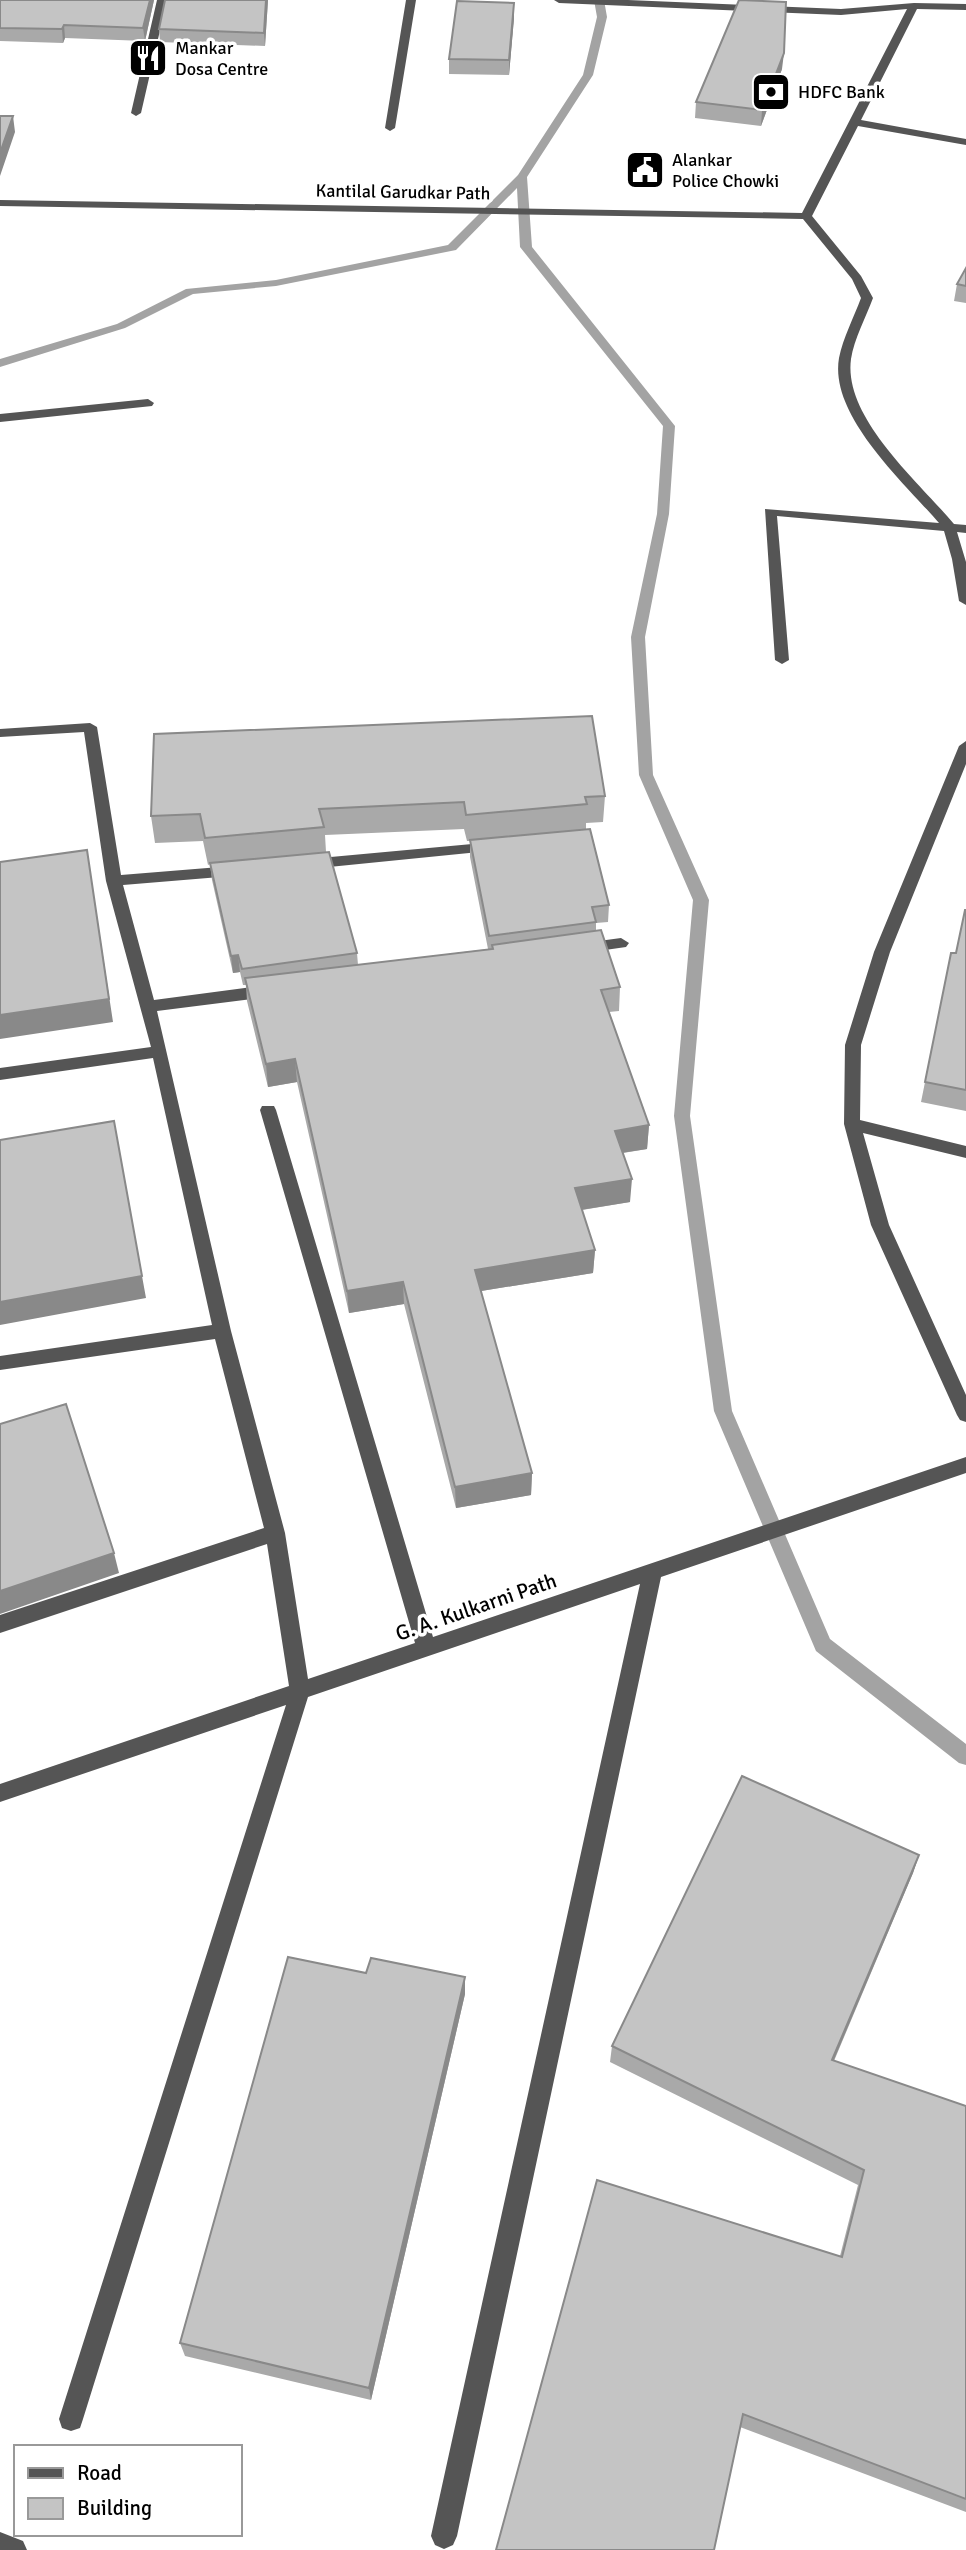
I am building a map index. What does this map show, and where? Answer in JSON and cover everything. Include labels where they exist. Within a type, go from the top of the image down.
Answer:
[{"type":"street","points":[[136,113],[162,0]]},
{"type":"street","points":[[390,128],[411,0]]},
{"type":"street","points":[[559,0],[841,12],[914,6],[966,7]]},
{"type":"street","points":[[851,0],[875,8]]},
{"type":"street","points":[[914,6],[806,216],[857,278],[867,298],[845,359],[847,392],[869,435],[949,526],[959,559],[966,601]]},
{"type":"street","points":[[854,122],[966,142]]},
{"type":"street","name":"Kantilal Garudkar Path","points":[[0,203],[806,216]]},
{"type":"street","points":[[0,418],[148,402]]},
{"type":"street","points":[[782,660],[770,512],[966,529]]},
{"type":"street","points":[[0,733],[89,727],[114,881],[160,1051],[222,1331],[275,1533],[300,1691],[71,2419]]},
{"type":"street","points":[[966,746],[882,951],[853,1045],[852,1124],[880,1225],[966,1415]]},
{"type":"street","points":[[291,865],[510,846]]},
{"type":"street","points":[[114,881],[250,869]]},
{"type":"street","points":[[567,950],[621,943]]},
{"type":"street","points":[[147,1007],[282,989]]},
{"type":"street","points":[[0,1074],[160,1051]]},
{"type":"street","points":[[268,1110],[426,1648]]},
{"type":"street","points":[[852,1124],[966,1152]]},
{"type":"street","points":[[0,1363],[222,1331]]},
{"type":"street","name":"G. A. Kulkarni Path","points":[[0,1793],[966,1465]]},
{"type":"street","points":[[0,1624],[275,1533]]},
{"type":"street","points":[[444,2536],[652,1572]]},
{"type":"street","points":[[0,2545],[14,2550]]},
{"type":"building","points":[[0,0],[150,0],[143,28],[64,25],[62,29],[0,28]]},
{"type":"building","points":[[165,0],[266,0],[264,33],[159,29]]},
{"type":"building","points":[[739,0],[786,2],[784,53],[762,110],[696,102]]},
{"type":"building","points":[[457,1],[514,3],[509,60],[449,59]]},
{"type":"building","points":[[0,116],[13,116],[0,153]]},
{"type":"building","points":[[966,268],[966,286],[957,284]]},
{"type":"building","points":[[592,716],[605,796],[585,797],[587,804],[466,815],[464,802],[319,809],[324,827],[205,838],[200,814],[151,816],[154,734]]},
{"type":"building","points":[[590,829],[609,905],[592,907],[596,922],[489,936],[470,840]]},
{"type":"building","points":[[87,850],[109,999],[0,1015],[0,862]]},
{"type":"building","points":[[329,852],[357,953],[242,969],[238,955],[231,956],[210,863]]},
{"type":"building","points":[[965,910],[966,1090],[925,1082],[951,953],[956,953]]},
{"type":"building","points":[[601,930],[620,987],[601,990],[649,1125],[615,1131],[632,1179],[575,1188],[595,1250],[475,1270],[532,1473],[455,1487],[403,1282],[347,1291],[295,1059],[266,1064],[245,978],[493,949],[492,945]]},
{"type":"building","points":[[114,1121],[142,1276],[0,1302],[0,1140]]},
{"type":"building","points":[[66,1404],[114,1553],[0,1591],[0,1424]]},
{"type":"building","points":[[742,1776],[919,1855],[832,2060],[966,2106],[966,2499],[743,2414],[714,2550],[496,2550],[597,2180],[842,2257],[864,2170],[612,2046]]},
{"type":"building","points":[[288,1957],[366,1973],[371,1958],[465,1977],[369,2388],[180,2343]]},
{"type":"waterway","points":[[522,177],[588,75],[602,17],[599,0]]},
{"type":"waterway","points":[[0,363],[121,326],[190,291],[276,283],[452,248],[522,177]]},
{"type":"waterway","points":[[522,177],[526,247],[669,426],[663,514],[638,637],[646,775],[701,900],[682,1116],[723,1411],[823,1645],[966,1756]]},
{"type":"place","name":"Mankar Dosa Centre","points":[[148,58]]},
{"type":"place","name":"HDFC Bank","points":[[771,92]]},
{"type":"place","name":"Alankar Police Chowki","points":[[645,170]]}]
